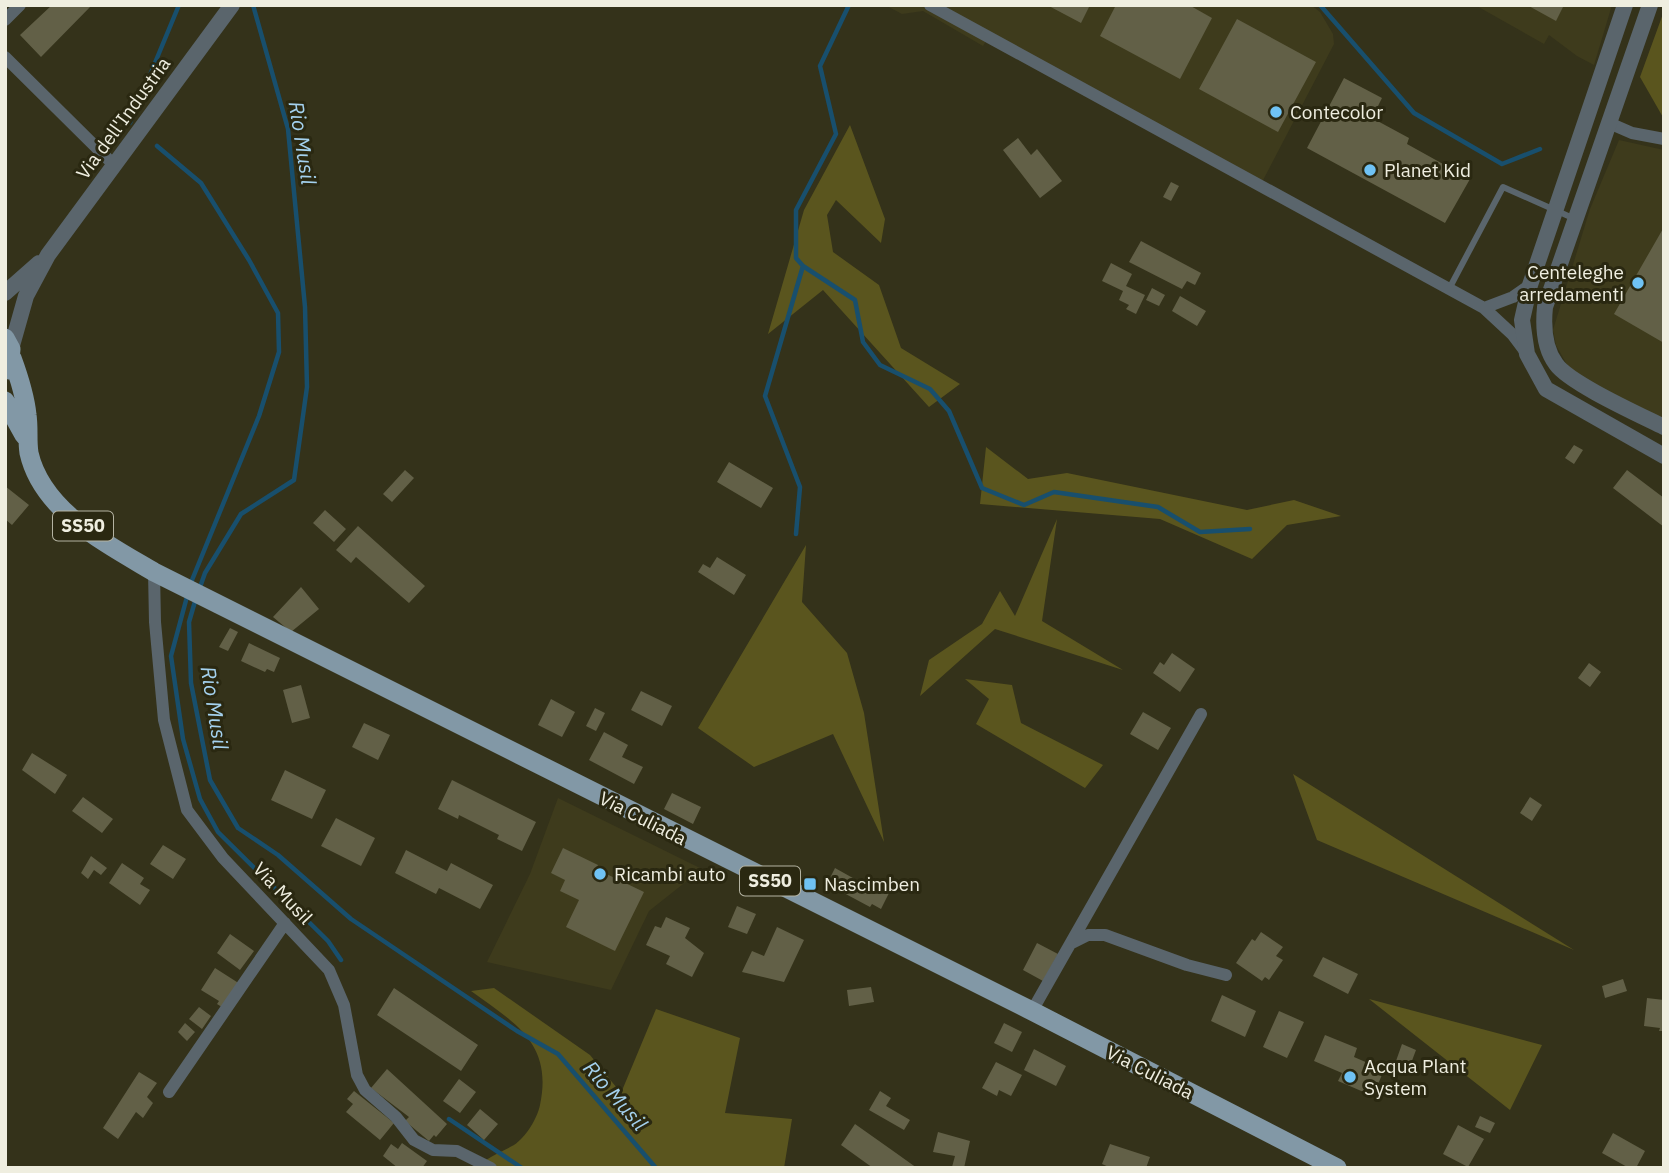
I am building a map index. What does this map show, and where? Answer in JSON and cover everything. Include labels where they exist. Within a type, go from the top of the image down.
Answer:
[{"type":"main road","name":"Via Culiada","points":[[8,356],[25,400],[28,442]]},
{"type":"main road","name":"Via Culiada","points":[[5,401],[28,442],[41,480],[67,512],[92,533],[163,576],[1032,1011],[1337,1168]]},
{"type":"street","points":[[5,20],[20,5]]},
{"type":"street","points":[[930,5],[1484,308],[1513,334],[1546,389],[1664,456]]},
{"type":"street","points":[[1527,354],[1522,320],[1530,285],[1594,103],[1625,5]]},
{"type":"street","points":[[1650,5],[1545,307],[1543,327],[1549,350],[1562,372],[1664,427]]},
{"type":"street","name":"Via dell'Industria","points":[[8,356],[26,296],[48,255],[232,6]]},
{"type":"street","points":[[5,57],[114,165]]},
{"type":"street","points":[[1611,116],[1632,133],[1664,139]]},
{"type":"street","name":"Via dell'Industria","points":[[5,293],[48,255]]},
{"type":"street","points":[[1484,308],[1513,297],[1530,285]]},
{"type":"street","name":"Via Musil","points":[[163,576],[155,622],[164,720],[187,810],[223,858],[329,970],[344,1005],[357,1075],[365,1090],[396,1117],[414,1140],[433,1150],[457,1151],[491,1168]]},
{"type":"street","points":[[1032,1011],[1201,714]]},
{"type":"street","points":[[169,1092],[285,923]]},
{"type":"street","points":[[1071,943],[1088,935],[1105,934],[1187,965],[1226,975]]},
{"type":"lane","points":[[1594,103],[1611,116]]},
{"type":"lane","points":[[1449,289],[1503,187],[1554,212],[1576,219]]},
{"type":"lane","points":[[1622,434],[1631,410]]},
{"type":"shaded area","points":[[885,5],[1311,5],[1320,12],[1333,34],[1334,44],[1261,184],[989,36],[983,46],[923,11],[902,14]]},
{"type":"shaded area","points":[[1475,5],[1612,5],[1594,65],[1549,35],[1544,44]]},
{"type":"shaded area","points":[[1664,11],[1664,119],[1640,77]]},
{"type":"shaded area","points":[[850,125],[885,219],[881,243],[836,200],[827,215],[833,252],[879,285],[901,348],[960,384],[929,407],[823,290],[768,334],[804,210]]},
{"type":"shaded area","points":[[1619,140],[1664,150],[1664,421],[1571,372],[1556,345],[1553,330],[1590,209]]},
{"type":"shaded area","points":[[986,447],[1028,479],[1067,473],[1247,510],[1294,500],[1341,516],[1287,525],[1252,559],[1160,519],[980,504]]},
{"type":"shaded area","points":[[1057,519],[1042,621],[1123,670],[995,629],[920,696],[929,660],[982,624],[1000,591],[1015,616]]},
{"type":"shaded area","points":[[806,545],[802,602],[847,653],[864,713],[884,842],[833,734],[754,767],[698,728]]},
{"type":"shaded area","points":[[965,679],[1012,685],[1021,723],[1103,765],[1085,788],[976,724],[989,699]]},
{"type":"shaded area","points":[[1293,774],[1574,950],[1317,840]]},
{"type":"shaded area","points":[[558,798],[702,869],[649,911],[611,990],[487,962],[530,874]]},
{"type":"shaded area","points":[[494,988],[590,1055],[621,1093],[656,1009],[740,1038],[725,1113],[792,1119],[784,1168],[497,1168],[486,1160],[514,1145],[527,1133],[539,1110],[543,1084],[541,1066],[527,1037],[516,1025],[471,991]]},
{"type":"shaded area","points":[[1369,999],[1542,1045],[1510,1110]]},
{"type":"building","points":[[52,5],[92,5],[41,57],[20,35]]},
{"type":"building","points":[[1047,5],[1090,5],[1081,23]]},
{"type":"building","points":[[1116,5],[1189,5],[1212,18],[1180,79],[1100,36]]},
{"type":"building","points":[[1527,5],[1564,5],[1556,21]]},
{"type":"building","points":[[1237,19],[1316,62],[1278,132],[1199,89]]},
{"type":"building","points":[[1344,78],[1382,98],[1372,118],[1409,138],[1407,144],[1470,179],[1445,223],[1307,148]]},
{"type":"building","points":[[1018,138],[1031,155],[1037,149],[1062,181],[1040,198],[1003,150]]},
{"type":"building","points":[[1171,182],[1179,186],[1171,201],[1163,197]]},
{"type":"building","points":[[1664,227],[1664,343],[1614,314]]},
{"type":"building","points":[[1141,241],[1201,273],[1195,285],[1187,281],[1182,289],[1129,262]]},
{"type":"building","points":[[1111,263],[1132,274],[1126,286],[1145,295],[1136,314],[1126,309],[1129,305],[1119,300],[1123,291],[1102,281]]},
{"type":"building","points":[[1152,288],[1165,295],[1159,306],[1146,300]]},
{"type":"building","points":[[1180,296],[1206,311],[1197,326],[1172,311]]},
{"type":"building","points":[[1574,445],[1583,450],[1574,464],[1565,458]]},
{"type":"building","points":[[729,462],[773,488],[761,508],[717,482]]},
{"type":"building","points":[[405,470],[414,478],[392,502],[383,494]]},
{"type":"building","points":[[1627,470],[1664,498],[1664,527],[1613,488]]},
{"type":"building","points":[[5,486],[29,505],[12,525],[5,519]]},
{"type":"building","points":[[325,510],[346,529],[334,542],[313,523]]},
{"type":"building","points":[[358,526],[425,586],[409,603],[356,557],[351,563],[336,550]]},
{"type":"building","points":[[717,557],[746,575],[734,595],[698,572],[703,564],[710,568]]},
{"type":"building","points":[[301,587],[319,609],[291,632],[273,617]]},
{"type":"building","points":[[230,628],[238,632],[228,651],[219,647]]},
{"type":"building","points":[[249,643],[280,658],[274,672],[267,669],[265,672],[241,661]]},
{"type":"building","points":[[1172,653],[1195,669],[1180,692],[1153,673],[1160,662],[1164,665]]},
{"type":"building","points":[[1589,663],[1601,672],[1590,687],[1578,678]]},
{"type":"building","points":[[301,685],[310,718],[292,723],[283,690]]},
{"type":"building","points":[[641,691],[672,706],[662,726],[631,710]]},
{"type":"building","points":[[551,699],[575,712],[562,737],[538,725]]},
{"type":"building","points":[[595,708],[605,713],[596,731],[586,726]]},
{"type":"building","points":[[1143,712],[1171,728],[1158,750],[1130,734]]},
{"type":"building","points":[[364,723],[390,735],[378,760],[352,747]]},
{"type":"building","points":[[604,732],[628,745],[622,757],[643,767],[634,784],[589,760]]},
{"type":"building","points":[[32,753],[67,775],[55,794],[22,770]]},
{"type":"building","points":[[285,770],[326,790],[312,819],[271,800]]},
{"type":"building","points":[[452,780],[536,822],[522,851],[497,839],[499,835],[459,815],[458,819],[438,809]]},
{"type":"building","points":[[672,793],[701,807],[693,824],[664,809]]},
{"type":"building","points":[[83,797],[113,819],[102,833],[72,811]]},
{"type":"building","points":[[1530,797],[1542,805],[1532,821],[1520,813]]},
{"type":"building","points":[[336,818],[375,838],[361,866],[321,846]]},
{"type":"building","points":[[163,845],[186,859],[173,879],[150,864]]},
{"type":"building","points":[[563,848],[598,865],[596,869],[644,892],[615,951],[566,927],[579,900],[560,891],[565,880],[551,873]]},
{"type":"building","points":[[406,850],[447,871],[451,863],[493,885],[480,909],[439,888],[436,894],[395,873]]},
{"type":"building","points":[[91,856],[107,868],[101,875],[94,870],[88,879],[81,873]]},
{"type":"building","points":[[122,863],[144,878],[140,884],[150,890],[140,905],[109,883]]},
{"type":"building","points":[[835,868],[860,882],[863,878],[889,893],[881,909],[872,904],[870,907],[827,884]]},
{"type":"building","points":[[737,906],[756,914],[747,934],[728,927]]},
{"type":"building","points":[[666,917],[690,928],[685,938],[704,953],[692,977],[666,964],[670,956],[646,945],[655,926],[661,928]]},
{"type":"building","points":[[777,927],[804,940],[784,982],[742,972],[752,951],[764,956]]},
{"type":"building","points":[[1261,932],[1283,947],[1276,956],[1283,960],[1269,980],[1265,977],[1262,981],[1236,963],[1252,939],[1255,941]]},
{"type":"building","points":[[230,934],[254,951],[240,970],[217,953]]},
{"type":"building","points":[[1037,943],[1058,954],[1043,981],[1023,970]]},
{"type":"building","points":[[1323,957],[1358,974],[1348,994],[1313,976]]},
{"type":"building","points":[[215,968],[240,984],[225,1009],[217,1004],[219,1001],[201,990]]},
{"type":"building","points":[[1623,979],[1627,991],[1605,998],[1602,986]]},
{"type":"building","points":[[871,987],[874,1002],[849,1006],[847,990]]},
{"type":"building","points":[[394,988],[478,1045],[461,1071],[377,1015]]},
{"type":"building","points":[[1222,995],[1256,1011],[1245,1037],[1211,1021]]},
{"type":"building","points":[[1647,998],[1664,1000],[1664,1031],[1644,1026]]},
{"type":"building","points":[[199,1007],[211,1016],[202,1029],[189,1019]]},
{"type":"building","points":[[1279,1011],[1304,1022],[1287,1058],[1263,1047]]},
{"type":"building","points":[[185,1023],[195,1032],[187,1041],[178,1032]]},
{"type":"building","points":[[1004,1023],[1022,1032],[1012,1052],[994,1043]]},
{"type":"building","points":[[1325,1035],[1357,1048],[1354,1057],[1384,1070],[1373,1096],[1338,1081],[1342,1073],[1314,1061]]},
{"type":"building","points":[[1402,1044],[1416,1050],[1410,1066],[1396,1061]]},
{"type":"building","points":[[1034,1049],[1066,1066],[1056,1086],[1024,1070]]},
{"type":"building","points":[[996,1062],[1022,1075],[1011,1096],[999,1090],[997,1096],[982,1088]]},
{"type":"building","points":[[387,1069],[447,1124],[436,1137],[434,1135],[429,1141],[405,1121],[409,1117],[371,1088]]},
{"type":"building","points":[[139,1072],[157,1083],[147,1097],[153,1103],[143,1118],[136,1112],[118,1139],[103,1128]]},
{"type":"building","points":[[459,1079],[476,1092],[460,1113],[443,1101]]},
{"type":"building","points":[[354,1091],[394,1123],[380,1140],[346,1112],[353,1104],[347,1099]]},
{"type":"building","points":[[880,1091],[891,1098],[886,1106],[910,1120],[904,1130],[869,1110]]},
{"type":"building","points":[[480,1109],[498,1124],[484,1140],[467,1125]]},
{"type":"building","points":[[1480,1116],[1495,1123],[1490,1133],[1475,1127]]},
{"type":"building","points":[[855,1124],[917,1168],[873,1168],[841,1145]]},
{"type":"building","points":[[1458,1125],[1484,1139],[1468,1167],[1443,1154]]},
{"type":"building","points":[[938,1132],[970,1141],[964,1168],[952,1167],[955,1156],[933,1152]]},
{"type":"building","points":[[1613,1133],[1645,1151],[1636,1168],[1629,1168],[1602,1153]]},
{"type":"building","points":[[402,1143],[427,1161],[422,1168],[398,1168],[383,1156],[391,1144],[398,1149]]},
{"type":"building","points":[[1110,1144],[1150,1157],[1146,1168],[1111,1168],[1102,1164]]},
{"type":"waterway","points":[[130,123],[179,5]]},
{"type":"waterway","name":"Rio Musil","points":[[199,590],[205,573],[241,514],[294,480],[307,387],[305,307],[288,129],[253,5]]},
{"type":"waterway","points":[[849,5],[820,66],[836,134],[796,210],[796,258],[803,266],[855,300],[863,342],[880,365],[930,389],[949,411],[982,488],[1024,505],[1054,492],[1158,507],[1200,532],[1250,529]]},
{"type":"waterway","points":[[1320,5],[1414,113],[1502,164],[1540,149]]},
{"type":"waterway","points":[[157,146],[201,183],[278,313],[279,352],[259,416],[190,585]]},
{"type":"waterway","points":[[796,534],[800,487],[765,396],[803,266]]},
{"type":"waterway","points":[[188,593],[171,656],[183,739],[200,799],[218,832],[328,941],[341,960]]},
{"type":"waterway","name":"Rio Musil","points":[[196,598],[189,622],[191,683],[210,780],[238,828],[278,855],[351,919],[517,1031],[558,1054],[656,1168]]},
{"type":"waterway","points":[[449,1119],[522,1168]]},
{"type":"place","name":"Contecolor","points":[[1276,112]]},
{"type":"place","name":"Planet Kid","points":[[1370,170]]},
{"type":"place","name":"Centeleghe arredamenti","points":[[1638,283]]},
{"type":"place","name":"Ricambi auto","points":[[600,874]]},
{"type":"place","name":"Nascimben","points":[[810,884]]},
{"type":"place","name":"Acqua Plant System","points":[[1350,1077]]}]
